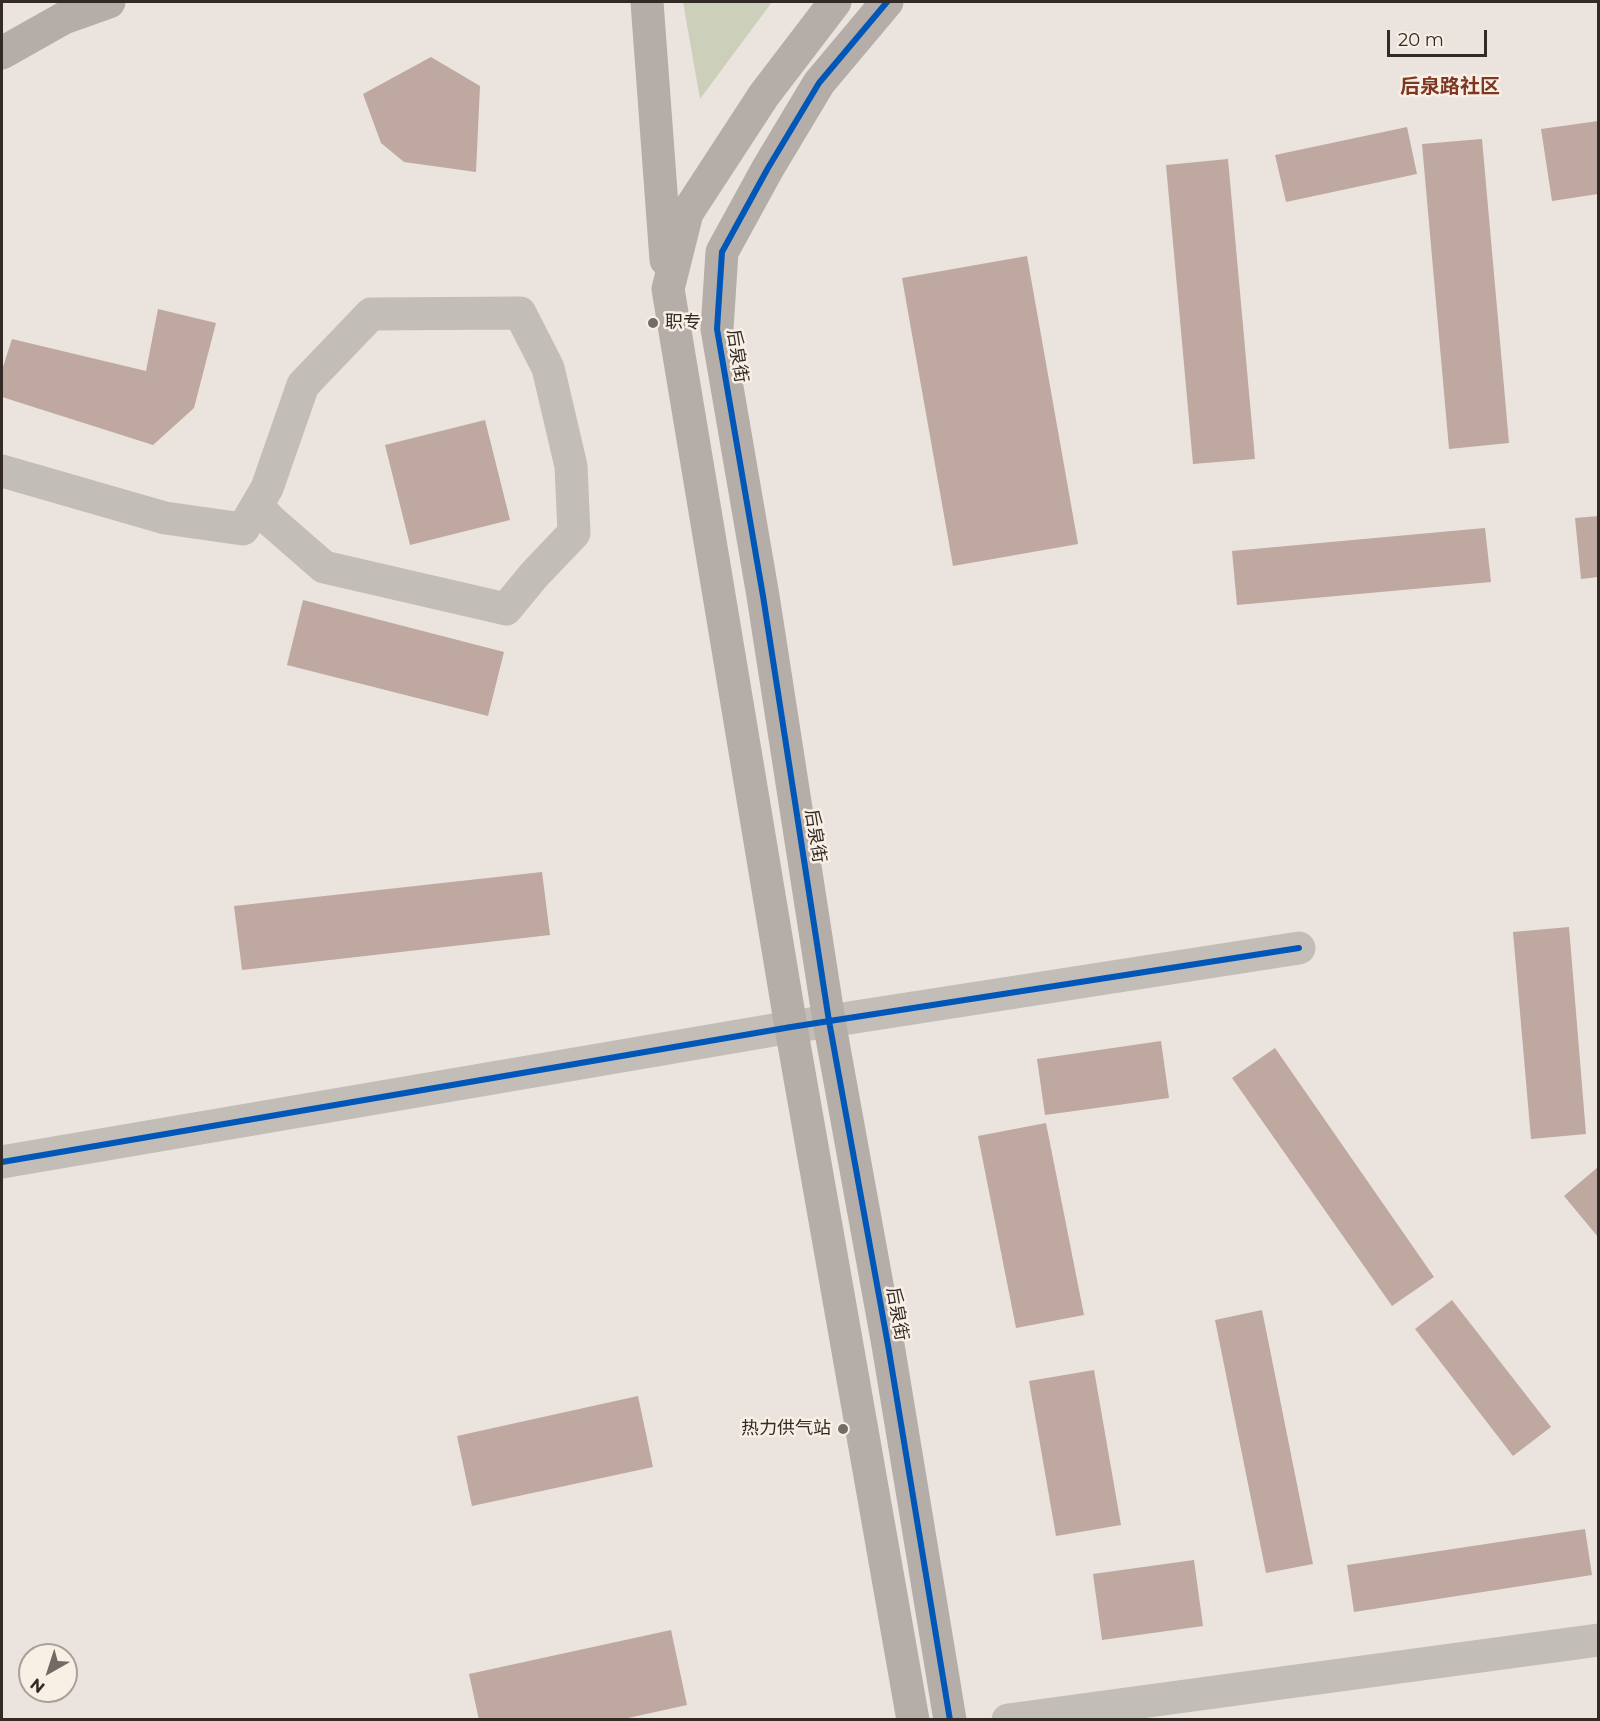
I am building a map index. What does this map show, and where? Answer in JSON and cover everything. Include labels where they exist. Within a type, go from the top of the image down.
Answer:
[{"type":"street","points":[[2,53],[64,18],[109,2]]},
{"type":"street","points":[[647,2],[668,289],[791,1027],[913,1719]]},
{"type":"street","points":[[668,289],[687,213],[764,95],[835,2]]},
{"type":"street","name":"后泉街","points":[[887,2],[819,83],[768,168],[722,252],[717,328],[765,608],[830,1021],[888,1345],[950,1719]]},
{"type":"street","points":[[2,471],[165,518],[243,529],[257,505],[267,488],[303,384],[371,314],[520,312],[548,368],[571,466],[574,533],[534,574],[506,609],[324,567],[270,520],[257,505]]},
{"type":"street","points":[[2,1162],[791,1027],[1299,948]]},
{"type":"street","points":[[1008,1719],[1599,1640]]},
{"type":"green space","points":[[683,2],[772,2],[700,99]]},
{"type":"building","points":[[431,57],[480,86],[476,172],[404,162],[381,143],[363,94]]},
{"type":"building","points":[[1598,121],[1598,194],[1552,201],[1541,129]]},
{"type":"building","points":[[1407,127],[1417,174],[1286,202],[1275,155]]},
{"type":"building","points":[[1482,139],[1509,443],[1449,449],[1422,144]]},
{"type":"building","points":[[1228,159],[1255,459],[1193,464],[1166,165]]},
{"type":"building","points":[[1027,256],[1078,544],[953,566],[902,278]]},
{"type":"building","points":[[158,309],[216,323],[194,408],[153,445],[2,397],[2,370],[12,339],[146,371]]},
{"type":"building","points":[[485,420],[510,520],[410,545],[385,445]]},
{"type":"building","points":[[1598,516],[1598,577],[1581,579],[1575,518]]},
{"type":"building","points":[[1485,528],[1491,582],[1237,605],[1232,551]]},
{"type":"building","points":[[303,600],[504,652],[488,716],[287,665]]},
{"type":"building","points":[[542,872],[550,935],[242,970],[234,906]]},
{"type":"building","points":[[1569,927],[1586,1134],[1531,1139],[1513,932]]},
{"type":"building","points":[[1161,1041],[1169,1098],[1045,1115],[1037,1059]]},
{"type":"building","points":[[1275,1048],[1434,1277],[1392,1306],[1232,1078]]},
{"type":"building","points":[[1046,1123],[1084,1315],[1016,1328],[978,1136]]},
{"type":"building","points":[[1598,1167],[1598,1237],[1564,1196]]},
{"type":"building","points":[[1452,1300],[1551,1427],[1513,1456],[1415,1329]]},
{"type":"building","points":[[1262,1310],[1313,1564],[1266,1573],[1215,1320]]},
{"type":"building","points":[[1094,1370],[1121,1525],[1056,1536],[1029,1381]]},
{"type":"building","points":[[638,1396],[653,1467],[472,1506],[457,1436]]},
{"type":"building","points":[[1585,1529],[1592,1575],[1354,1612],[1347,1565]]},
{"type":"building","points":[[1194,1560],[1203,1626],[1102,1640],[1093,1574]]},
{"type":"building","points":[[671,1630],[687,1705],[619,1720],[479,1720],[469,1674]]},
{"type":"cycle path","points":[[887,2],[819,83],[768,168],[722,252],[717,329],[763,596],[829,1021],[888,1345],[950,1720]]},
{"type":"cycle path","points":[[2,1162],[791,1027],[1299,948]]},
{"type":"place","name":"职专","points":[[653,323]]},
{"type":"place","name":"热力供气站","points":[[843,1429]]},
{"type":"district","name":"后泉路社区","points":[[1450,87]]}]
